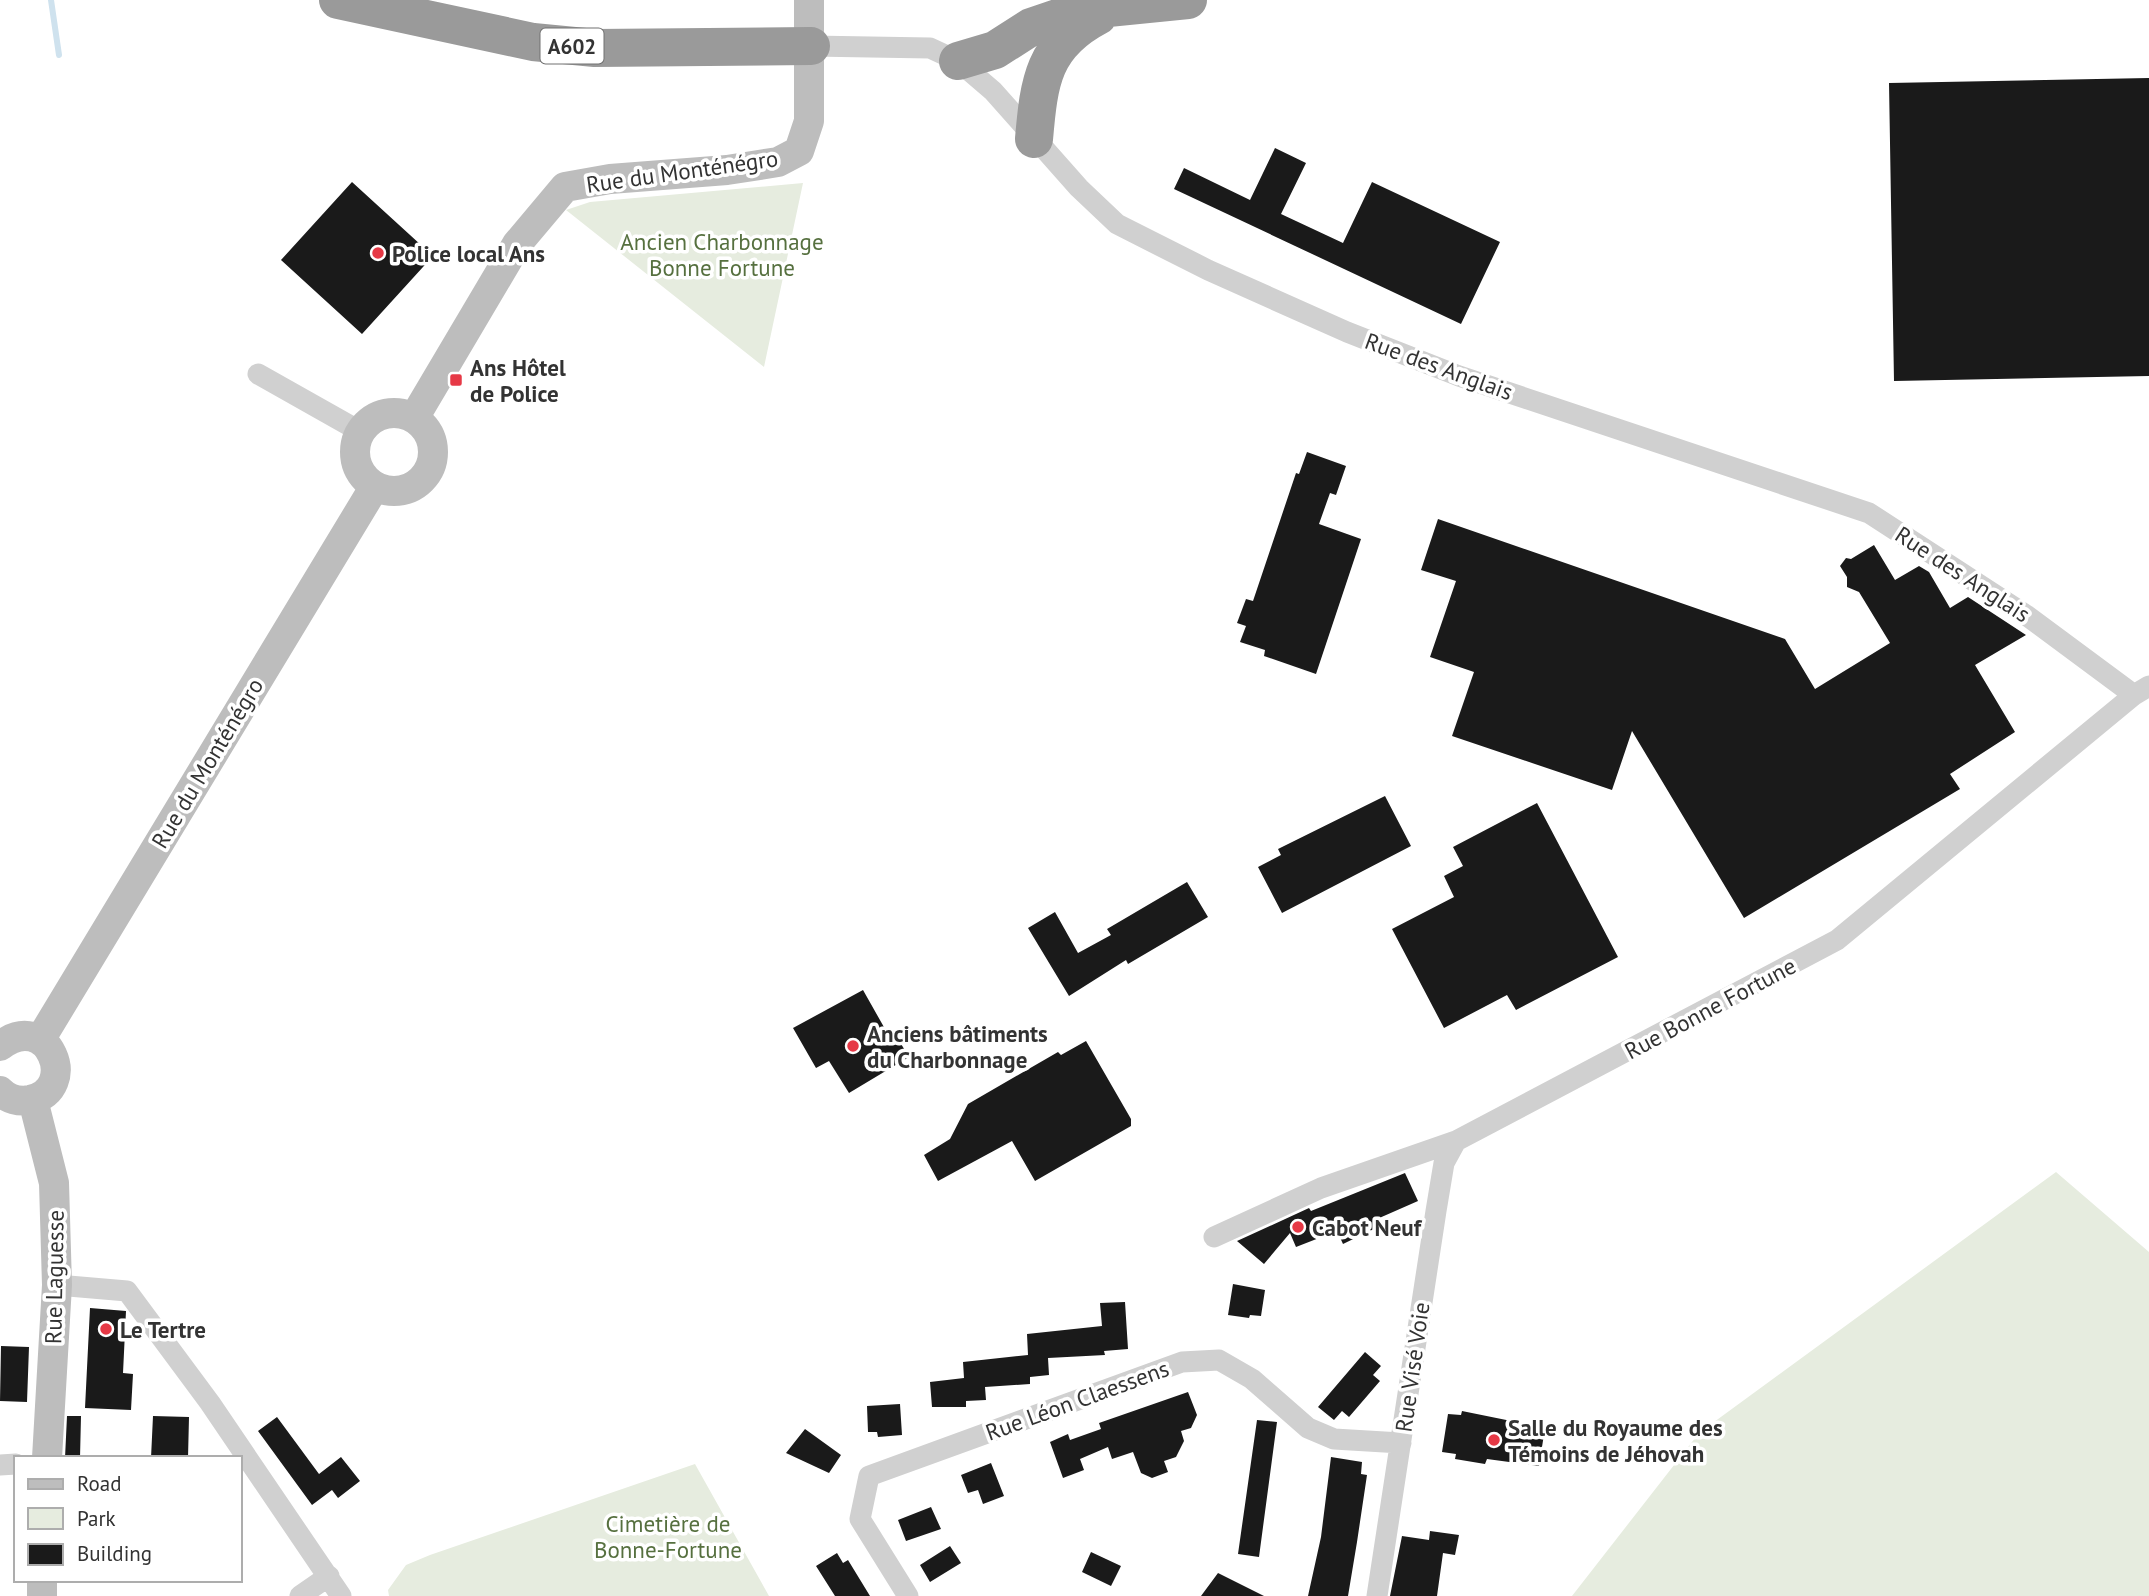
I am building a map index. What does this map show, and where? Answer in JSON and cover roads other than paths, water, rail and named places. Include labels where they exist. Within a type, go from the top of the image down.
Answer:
[{"type":"highway","name":"A602","points":[[338,0],[533,42],[595,48],[811,46]]},
{"type":"highway","points":[[958,61],[995,50],[1031,27],[1078,11],[1188,0]]},
{"type":"highway","points":[[1034,139],[1038,88],[1056,47],[1077,27],[1114,9]]},
{"type":"street","points":[[809,0],[811,46]]},
{"type":"street","name":"Rue des Anglais","points":[[811,46],[930,48],[958,61],[993,91],[1034,139],[1118,224],[1208,270],[1347,332],[1460,376],[1869,513],[2142,691]]},
{"type":"street","name":"Rue du Monténégro","points":[[414,418],[517,244],[565,187],[610,179],[727,170],[778,162],[799,151],[809,121],[811,46]]},
{"type":"street","points":[[258,374],[361,432]]},
{"type":"street","points":[[388,413],[414,418],[427,430],[432,443],[429,469],[422,480],[401,490],[375,486],[361,473],[356,461],[355,450],[361,432],[375,418],[388,413]]},
{"type":"street","name":"Rue du Monténégro","points":[[40,1040],[375,486]]},
{"type":"street","name":"Rue Bonne Fortune","points":[[1214,1237],[1321,1188],[1456,1141],[1838,940],[2142,691]]},
{"type":"street","points":[[0,1046],[18,1036],[40,1040],[48,1047],[56,1067],[50,1087],[33,1100],[12,1099],[0,1091]]},
{"type":"street","name":"Rue Laguesse","points":[[33,1100],[54,1183],[57,1284],[47,1456]]},
{"type":"street","name":"Rue Visé Voie","points":[[1377,1596],[1444,1163],[1456,1141]]},
{"type":"street","points":[[57,1284],[127,1291],[341,1596]]},
{"type":"street","name":"Rue Léon Claessens","points":[[908,1596],[860,1519],[869,1476],[1182,1362],[1219,1360],[1252,1379],[1308,1428],[1334,1439],[1401,1443]]},
{"type":"street","points":[[300,1596],[329,1576]]},
{"type":"waterway","points":[[51,0],[59,55]]},
{"type":"place","name":"Police local Ans","points":[[378,253]]},
{"type":"place","name":"Ans Hôtel de Police","points":[[456,380]]},
{"type":"place","name":"Anciens bâtiments du Charbonnage","points":[[853,1046]]},
{"type":"place","name":"Cabot Neuf","points":[[1298,1227]]},
{"type":"place","name":"Le Tertre","points":[[106,1329]]},
{"type":"place","name":"Salle du Royaume des Témoins de Jéhovah","points":[[1494,1440]]},
{"type":"park label","name":"Ancien Charbonnage Bonne Fortune","points":[[722,254]]},
{"type":"park label","name":"Cimetière de Bonne-Fortune","points":[[668,1536]]}]
